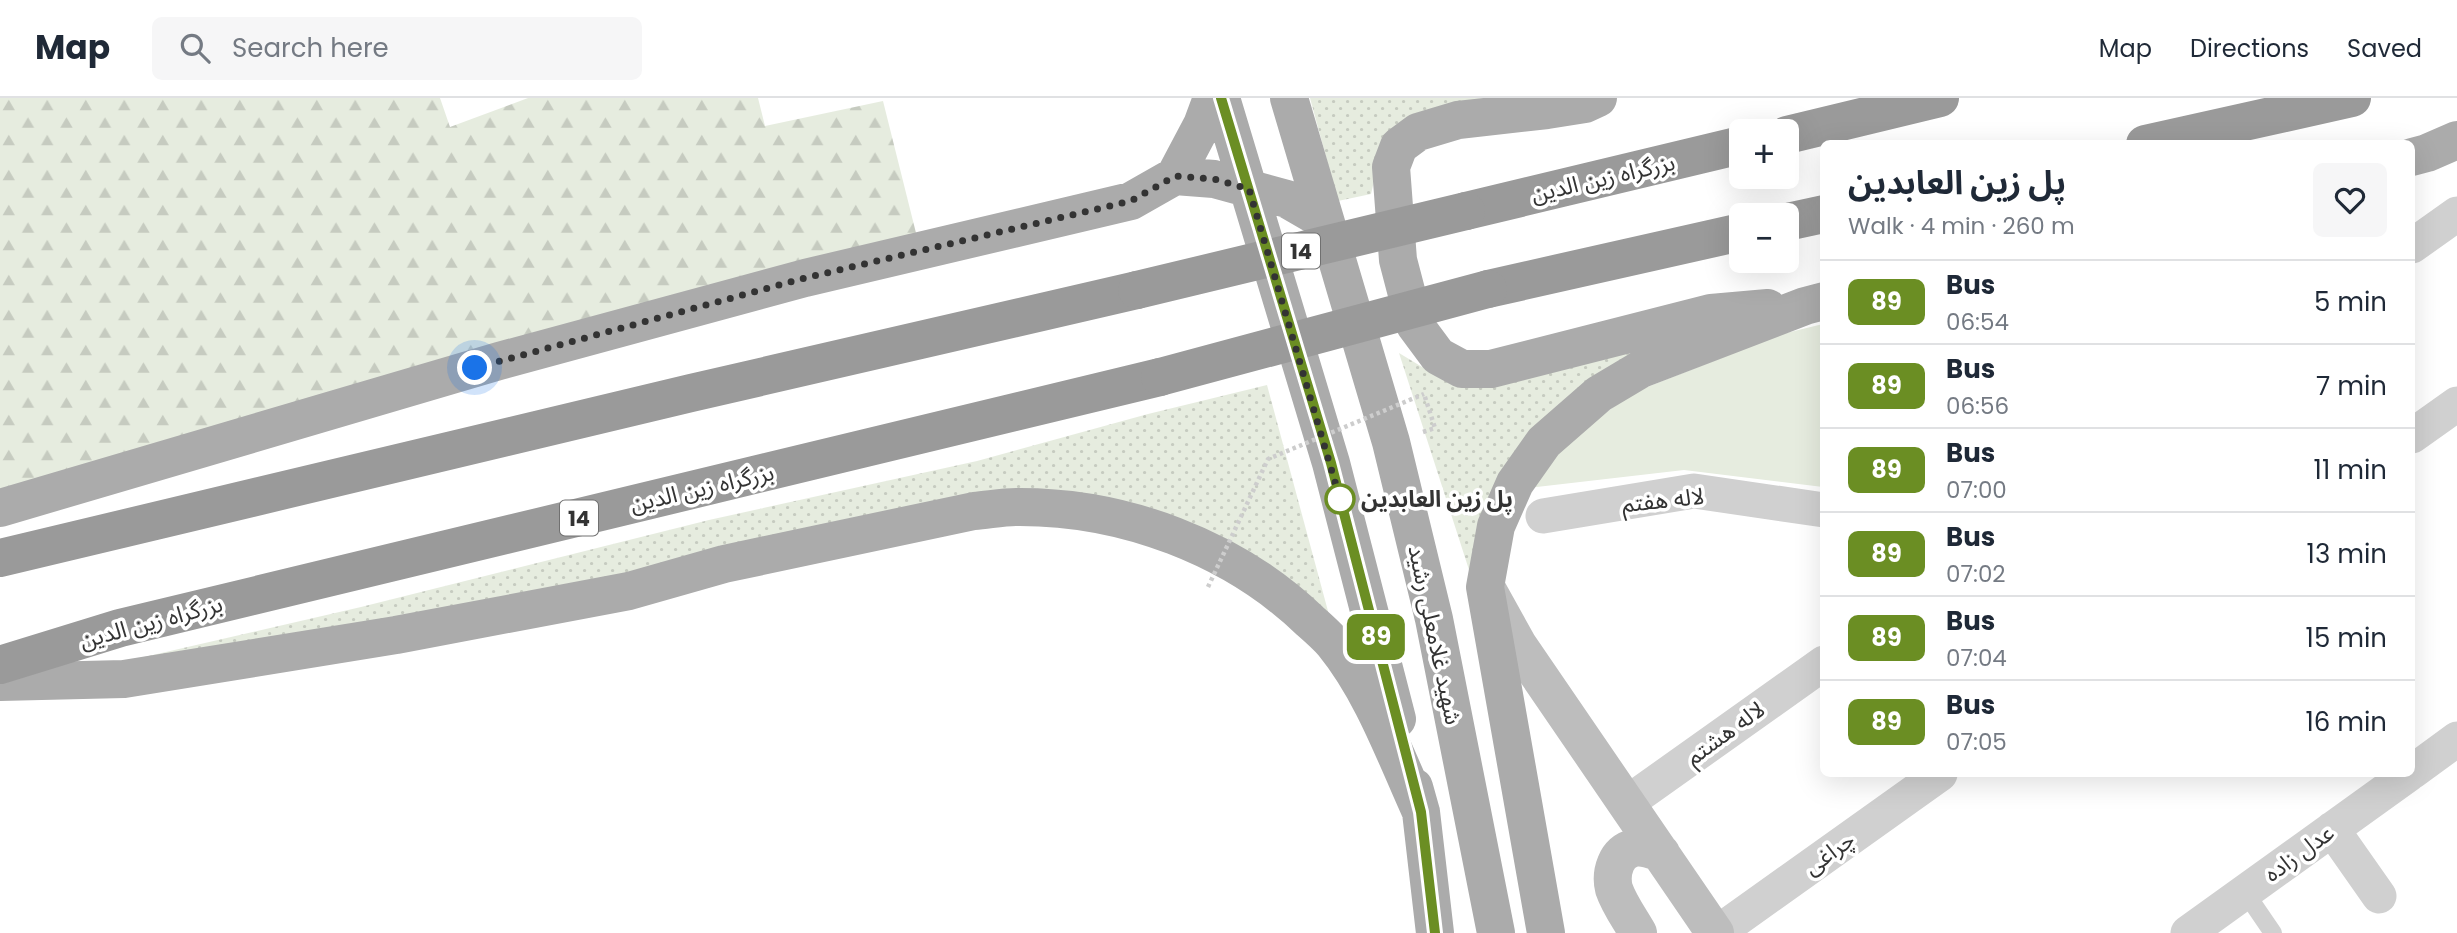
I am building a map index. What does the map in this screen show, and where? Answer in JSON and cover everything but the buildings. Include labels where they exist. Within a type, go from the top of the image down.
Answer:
[{"type":"highway","points":[[1799,132],[1940,98]]},
{"type":"highway","points":[[2163,140],[2352,98]]},
{"type":"highway","name":"بزرگراه زین الدین","points":[[0,558],[1729,148]]},
{"type":"highway","points":[[1799,219],[1820,215]]},
{"type":"highway","name":"بزرگراه زین الدین","points":[[0,665],[120,628],[1160,377],[1488,289],[1729,235]]},
{"type":"main road","points":[[0,508],[499,361],[805,278],[1131,201],[1175,176],[1202,125],[1212,98]]},
{"type":"main road","points":[[1221,98],[1331,463],[1421,812],[1435,933]]},
{"type":"main road","name":"شهید غلامعلی رشید","points":[[1289,98],[1391,442],[1427,592],[1496,933]]},
{"type":"main road","points":[[1598,98],[1585,104],[1547,110],[1458,120],[1418,132],[1399,146],[1391,167],[1398,260],[1415,326],[1438,356],[1462,369],[1491,369],[1711,313],[1814,303]]},
{"type":"main road","points":[[1175,176],[1214,179],[1287,199],[1325,221]]},
{"type":"main road","points":[[1546,933],[1485,587],[1496,526],[1514,483],[1544,442],[1568,419],[1599,394],[1640,369],[1814,303]]},
{"type":"main road","points":[[0,681],[124,680],[396,635],[629,591],[724,564],[974,511],[1015,507],[1076,512],[1125,520],[1169,534],[1233,563],[1261,579],[1292,603],[1332,642],[1362,685],[1421,812]]},
{"type":"main road","points":[[1485,587],[1518,645],[1716,933]]},
{"type":"main road","points":[[1638,933],[1613,886],[1613,870],[1619,856],[1632,848],[1646,848],[1661,853]]},
{"type":"street","points":[[2415,244],[2457,214]]},
{"type":"street","points":[[2415,434],[2457,404]]},
{"type":"street","name":"لاله هفتم","points":[[1543,516],[1694,492],[1820,509]]},
{"type":"street","name":"لاله هشتم","points":[[1627,803],[1820,666]]},
{"type":"street","name":"عدل زاده","points":[[2415,769],[2457,739]]},
{"type":"street","name":"چراغی","points":[[1716,933],[1936,777]]},
{"type":"street","name":"عدل زاده","points":[[2188,933],[2404,777]]},
{"type":"street","points":[[2332,829],[2379,896]]},
{"type":"lane","points":[[2245,892],[2273,933]]},
{"type":"path","points":[[1208,587],[1268,459],[1424,394],[1435,428]]},
{"type":"green space","points":[[0,98],[440,98],[450,127],[528,98],[758,98],[765,126],[883,101],[917,237],[0,493]]},
{"type":"green space","points":[[1310,98],[1533,98],[1381,152],[1371,194],[1338,201]]},
{"type":"green space","points":[[1820,325],[1820,487],[1684,470],[1528,488],[1551,454],[1632,393],[1782,334]]},
{"type":"green space","points":[[1667,340],[1602,377],[1471,576],[1399,353],[1442,379]]},
{"type":"green space","points":[[1267,385],[1332,626],[1088,502],[491,607],[118,663],[361,607],[709,520],[977,461],[1148,414]]},
{"type":"bus line","name":"89","points":[[1221,98],[1331,463],[1421,812],[1435,933]]},
{"type":"place","name":"پل زین العابدین","points":[[1340,499]]},
{"type":"route","points":[[475,368],[805,278],[1131,201],[1175,176],[1214,179],[1249,189],[1340,499]]}]
